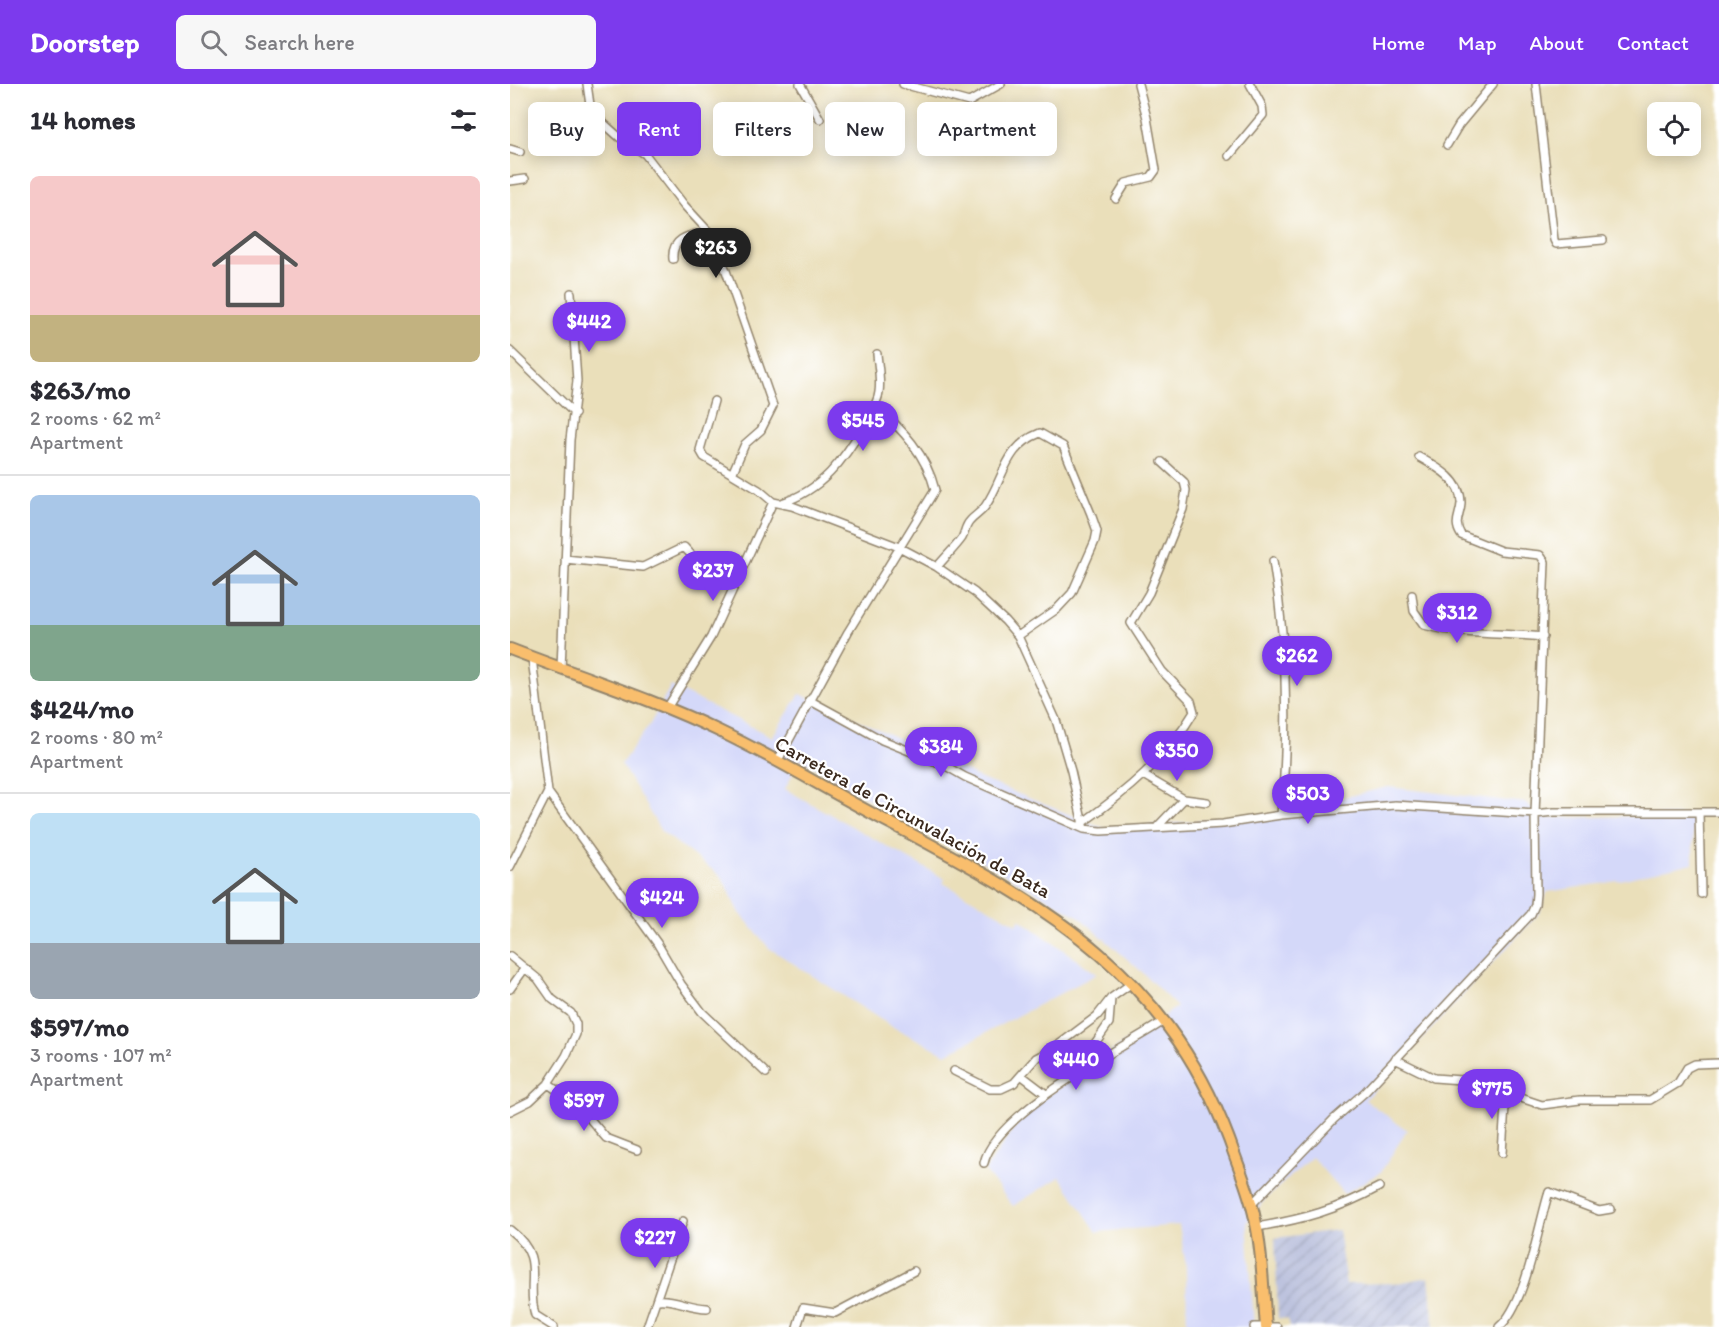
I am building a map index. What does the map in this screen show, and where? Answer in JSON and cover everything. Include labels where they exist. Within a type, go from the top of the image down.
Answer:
[{"type":"main road","name":"Carretera de Circunvalación de Bata","points":[[510,649],[667,708],[719,731],[946,852],[1038,906],[1110,960],[1165,1021],[1186,1050],[1212,1094],[1252,1204],[1257,1227],[1269,1327]]},
{"type":"street","points":[[587,84],[591,112],[619,137],[645,154],[684,205],[708,231],[725,268],[773,406],[761,430],[745,444],[732,474]]},
{"type":"street","points":[[800,84],[820,119]]},
{"type":"street","points":[[903,84],[969,102],[1001,84]]},
{"type":"street","points":[[1116,199],[1126,183],[1150,177],[1156,170],[1148,118],[1138,84]]},
{"type":"street","points":[[1229,156],[1263,115],[1262,106],[1250,84]]},
{"type":"street","points":[[1447,145],[1459,125],[1493,84]]},
{"type":"street","points":[[1536,84],[1554,240],[1556,244],[1563,244],[1604,240]]},
{"type":"street","points":[[510,148],[520,152]]},
{"type":"street","points":[[510,181],[525,179]]},
{"type":"street","points":[[672,259],[672,251],[679,240],[708,231]]},
{"type":"street","points":[[561,669],[570,440],[575,414],[577,352],[571,292]]},
{"type":"street","points":[[510,351],[575,414]]},
{"type":"street","points":[[667,708],[711,637],[740,572],[776,503],[802,495],[830,475],[853,444],[875,405],[879,392],[877,354]]},
{"type":"street","points":[[714,401],[700,453],[776,503],[899,547],[937,567],[975,593],[1018,636],[1056,720],[1083,826]]},
{"type":"street","points":[[777,762],[809,700],[935,490],[930,469],[920,453],[903,430],[875,405]]},
{"type":"street","points":[[937,567],[961,540],[972,519],[986,507],[997,488],[1004,467],[1019,445],[1027,438],[1040,433],[1060,444],[1091,514],[1097,531],[1095,541],[1072,593],[1057,609],[1018,636]]},
{"type":"street","points":[[1252,1204],[1395,1059],[1530,914],[1535,905],[1535,814],[1546,570],[1543,558],[1535,554],[1501,551],[1461,535],[1456,524],[1461,500],[1452,480],[1436,466],[1419,457]]},
{"type":"street","points":[[1083,826],[1143,775],[1170,748],[1194,712],[1191,701],[1162,671],[1131,623],[1149,593],[1183,509],[1186,490],[1184,482],[1162,462]]},
{"type":"street","points":[[565,559],[643,567],[684,547],[697,561],[740,572]]},
{"type":"street","points":[[1273,561],[1280,600],[1284,671],[1284,780],[1281,815]]},
{"type":"street","points":[[1412,595],[1414,611],[1424,625],[1446,631],[1487,631],[1543,638]]},
{"type":"street","points":[[532,658],[548,792],[634,910],[702,1012],[766,1073]]},
{"type":"street","points":[[809,700],[882,740],[944,765],[965,777],[1083,826],[1101,831],[1223,824],[1281,815],[1407,805],[1535,814],[1719,812]]},
{"type":"street","points":[[1143,775],[1184,799],[1207,802]]},
{"type":"street","points":[[510,867],[548,792]]},
{"type":"street","points":[[1158,826],[1184,799]]},
{"type":"street","points":[[1699,812],[1701,894]]},
{"type":"street","points":[[634,910],[675,888]]},
{"type":"street","points":[[510,956],[542,983],[552,999],[575,1018],[573,1041],[548,1084],[530,1101],[510,1111]]},
{"type":"street","points":[[510,989],[525,968]]},
{"type":"street","points":[[954,1071],[990,1089],[1001,1089],[1014,1083],[1036,1058],[1053,1049],[1097,1016],[1111,998],[1132,983]]},
{"type":"street","points":[[1091,1049],[1109,1023],[1111,998]]},
{"type":"street","points":[[984,1163],[987,1150],[997,1135],[1046,1094],[1165,1021]]},
{"type":"street","points":[[1395,1059],[1434,1078],[1461,1080],[1478,1077],[1542,1104],[1580,1100],[1650,1100],[1678,1083],[1687,1068],[1695,1064],[1719,1063]]},
{"type":"street","points":[[1021,1074],[1046,1094]]},
{"type":"street","points":[[548,1084],[578,1105],[606,1137],[638,1150]]},
{"type":"street","points":[[1502,1153],[1505,1106],[1510,1092]]},
{"type":"street","points":[[1257,1227],[1319,1215],[1379,1187]]},
{"type":"street","points":[[1499,1327],[1510,1315],[1520,1293],[1550,1192],[1599,1211],[1611,1209]]},
{"type":"street","points":[[647,1327],[670,1265],[675,1238],[683,1221]]},
{"type":"street","points":[[510,1230],[526,1245],[534,1264],[534,1315],[554,1327]]},
{"type":"street","points":[[797,1327],[802,1310],[806,1307],[835,1313],[914,1271]]},
{"type":"street","points":[[658,1300],[668,1299],[694,1308],[707,1308]]},
{"type":"street","points":[[1254,1327],[1269,1327]]},
{"type":"shaded area","points":[[671,686],[772,737],[800,694],[944,759],[981,779],[1106,829],[1269,815],[1388,787],[1526,803],[1544,818],[1693,815],[1693,863],[1612,882],[1547,892],[1540,912],[1365,1100],[1407,1130],[1381,1172],[1344,1194],[1312,1157],[1266,1198],[1247,1222],[1254,1327],[1187,1327],[1186,1267],[1179,1225],[1097,1232],[1060,1177],[1013,1206],[985,1171],[1027,1109],[1177,1007],[1142,972],[1078,916],[981,861],[946,844],[800,759],[785,789],[945,879],[943,883],[1017,924],[1020,919],[1097,974],[946,1054],[891,1026],[769,948],[740,913],[722,877],[661,831],[621,764],[650,724]]},
{"type":"shaded area","points":[[1338,1230],[1346,1284],[1397,1283],[1429,1277],[1434,1327],[1289,1327],[1287,1319],[1278,1318],[1275,1238]]}]
